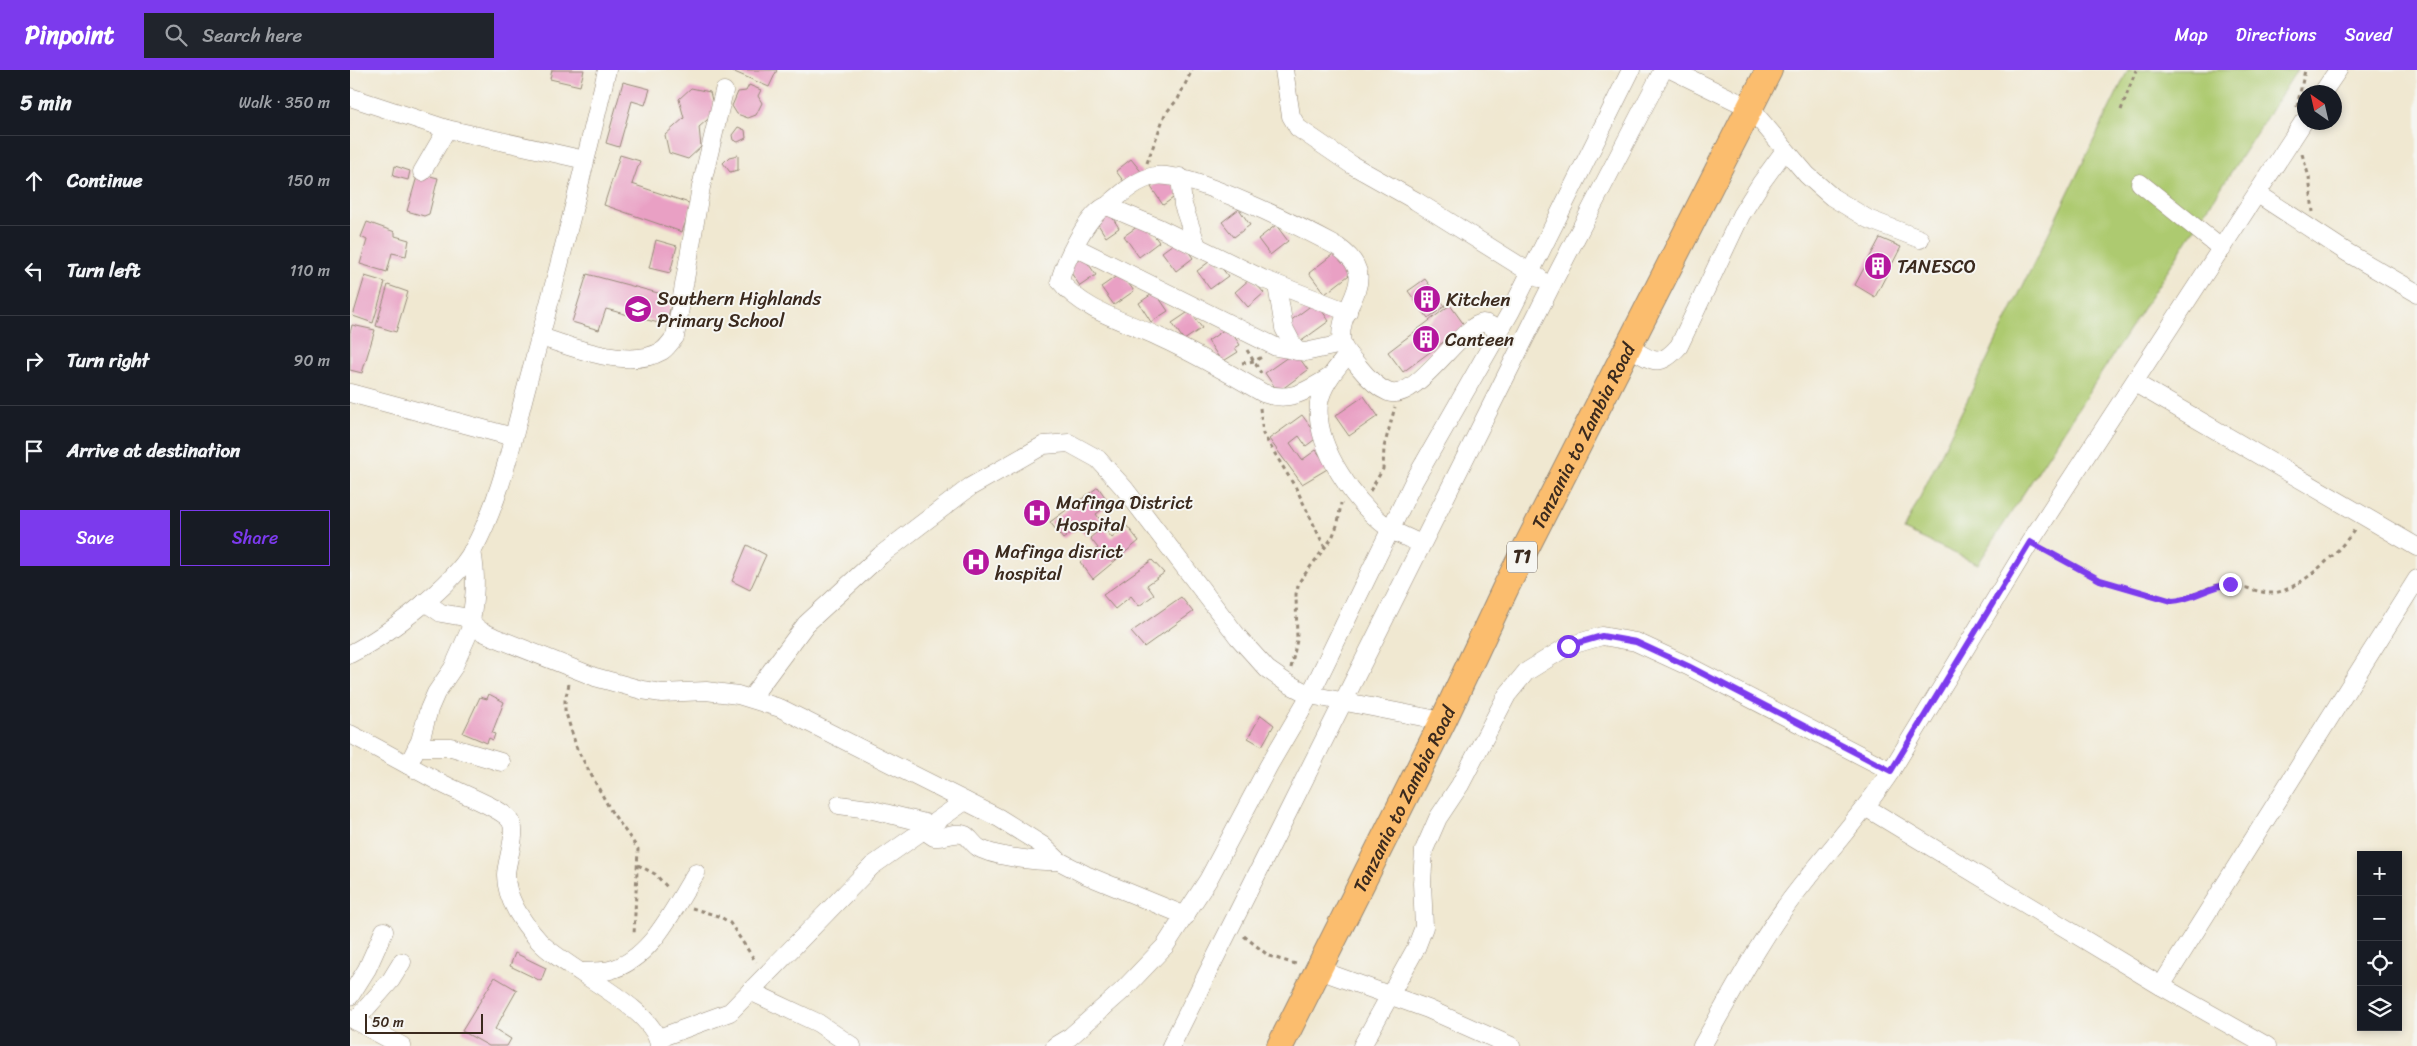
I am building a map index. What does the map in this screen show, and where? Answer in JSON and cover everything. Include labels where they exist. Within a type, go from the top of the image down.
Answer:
[{"type":"highway","name":"Tanzania to Zambia Road","points":[[1280,1046],[1443,722],[1506,586],[1769,70]]},
{"type":"street","points":[[350,654],[367,646],[441,588],[472,552],[497,498],[541,337],[607,70]]},
{"type":"street","points":[[1284,70],[1289,110],[1298,128],[1352,165],[1416,201],[1551,286]]},
{"type":"street","points":[[1055,1046],[1070,1037],[1122,991],[1165,946],[1186,916],[1228,845],[1269,765],[1310,695],[1389,528],[1443,427],[1499,332],[1530,273],[1631,70]]},
{"type":"street","points":[[1170,1046],[1551,286],[1663,70]]},
{"type":"street","points":[[1672,70],[1750,108],[1807,175],[1832,197],[1868,218],[1920,240]]},
{"type":"street","points":[[2328,85],[2338,70]]},
{"type":"street","points":[[541,337],[606,357],[645,357],[663,350],[675,337],[701,187],[724,91]]},
{"type":"street","points":[[350,97],[447,129],[585,160]]},
{"type":"street","points":[[422,172],[447,129]]},
{"type":"street","points":[[1702,1046],[1788,905],[1802,885],[1867,808],[2030,542],[2298,130]]},
{"type":"street","points":[[1628,347],[1657,361],[1668,359],[1679,346],[1742,216],[1761,183],[1785,150]]},
{"type":"street","points":[[1330,377],[1297,395],[1270,395],[1160,337],[1091,307],[1070,294],[1060,281],[1063,268],[1098,210],[1107,206],[1122,192],[1146,178],[1163,175],[1180,177],[1303,229],[1350,256],[1356,265],[1359,278],[1356,294],[1342,333],[1345,349],[1376,385],[1390,393],[1396,394],[1414,384],[1452,350],[1471,328],[1481,323],[1487,324],[1499,332]]},
{"type":"street","points":[[1180,177],[1183,205],[1198,246]]},
{"type":"street","points":[[2140,183],[2222,249]]},
{"type":"street","points":[[2258,194],[2348,253],[2417,293]]},
{"type":"street","points":[[1107,206],[1198,246],[1277,285],[1348,312]]},
{"type":"street","points":[[1075,247],[1276,347],[1305,352],[1345,349]]},
{"type":"street","points":[[1277,285],[1284,328],[1296,351]]},
{"type":"street","points":[[1345,349],[1319,401],[1319,420],[1328,450],[1342,477],[1362,501],[1389,528],[1422,544]]},
{"type":"street","points":[[2135,383],[2417,547]]},
{"type":"street","points":[[350,393],[513,437]]},
{"type":"street","points":[[751,698],[806,624],[881,554],[970,487],[1044,445],[1069,443],[1098,459],[1124,488],[1238,637],[1267,669],[1287,683],[1310,695],[1341,703],[1443,722]]},
{"type":"street","points":[[408,765],[417,747],[436,693],[453,668],[472,622],[476,592],[476,573],[472,552]]},
{"type":"street","points":[[2161,986],[2417,579]]},
{"type":"street","points":[[424,602],[441,613],[456,614],[472,622],[481,631],[494,638],[595,677],[642,690],[662,693],[706,691],[751,698],[780,708],[999,818],[1028,836],[1059,861],[1086,875],[1186,916]]},
{"type":"street","points":[[1362,1046],[1416,948],[1424,927],[1422,882],[1424,850],[1438,818],[1460,785],[1508,695],[1526,672],[1568,646],[1602,636],[1636,642],[1688,666],[1891,771]]},
{"type":"street","points":[[350,734],[498,811],[510,820],[514,829],[506,874],[508,892],[521,920],[541,943],[637,1013],[659,1042],[730,1012],[872,866],[925,827],[965,801]]},
{"type":"street","points":[[417,747],[451,747],[500,762]]},
{"type":"street","points":[[839,805],[869,809],[925,827],[934,837],[964,835],[979,848],[988,851],[1045,862],[1059,861]]},
{"type":"street","points":[[1867,808],[2161,986],[2267,1046]]},
{"type":"street","points":[[583,972],[610,970],[634,958],[652,942],[696,873]]},
{"type":"street","points":[[350,996],[384,932]]},
{"type":"street","points":[[402,962],[390,980],[352,1019],[402,1046]]},
{"type":"street","points":[[1319,970],[1390,994],[1511,1046]]},
{"type":"street","points":[[750,991],[818,1023],[852,1046]]},
{"type":"path","points":[[1146,178],[1149,152],[1165,114],[1185,89],[1192,70]]},
{"type":"path","points":[[2121,110],[2136,70]]},
{"type":"path","points":[[1231,325],[1270,395],[1260,420],[1263,434],[1297,490],[1325,549]]},
{"type":"path","points":[[1362,501],[1383,469],[1384,447],[1394,414],[1396,394]]},
{"type":"path","points":[[1287,683],[1297,640],[1296,594],[1299,582],[1325,549],[1338,523],[1342,477]]},
{"type":"path","points":[[2030,542],[2112,585],[2172,601],[2182,600],[2219,585],[2230,584],[2262,591],[2280,591],[2310,575],[2327,562],[2345,544],[2364,516]]},
{"type":"path","points":[[569,666],[569,683],[565,700],[567,723],[577,749],[600,791],[638,849],[634,958]]},
{"type":"path","points":[[638,865],[655,874],[678,900],[721,917],[730,923],[764,976]]},
{"type":"path","points":[[1230,928],[1239,932],[1269,956],[1319,970]]},
{"type":"green space","points":[[2128,70],[2297,70],[1978,564],[1904,530]]},
{"type":"building","points":[[552,70],[584,70],[580,86],[550,79]]},
{"type":"building","points":[[730,70],[777,70],[769,87]]},
{"type":"building","points":[[623,82],[650,89],[645,105],[632,101],[619,147],[606,143]]},
{"type":"building","points":[[749,85],[761,90],[758,96],[762,103],[756,115],[748,118],[737,114],[732,106],[738,92],[746,91]]},
{"type":"building","points":[[691,88],[710,92],[715,113],[699,127],[701,147],[688,159],[669,153],[665,135],[684,118],[679,99]]},
{"type":"building","points":[[738,127],[745,130],[746,138],[738,142],[733,140],[732,135]]},
{"type":"building","points":[[620,155],[640,161],[632,184],[692,204],[682,232],[604,205]]},
{"type":"building","points":[[738,155],[738,170],[730,172],[723,163],[729,157]]},
{"type":"building","points":[[1131,159],[1143,174],[1127,186],[1116,171]]},
{"type":"building","points":[[395,166],[410,171],[408,180],[393,176]]},
{"type":"building","points":[[418,173],[438,178],[429,214],[424,216],[407,211]]},
{"type":"building","points":[[1166,176],[1179,194],[1163,205],[1151,187]]},
{"type":"building","points":[[1107,209],[1119,228],[1106,237],[1094,218]]},
{"type":"building","points":[[1239,209],[1250,225],[1234,237],[1222,222]]},
{"type":"building","points":[[367,222],[395,232],[395,236],[409,240],[406,256],[392,253],[387,272],[360,264],[367,240],[361,237]]},
{"type":"building","points":[[1144,222],[1159,242],[1139,257],[1124,236]]},
{"type":"building","points":[[1276,225],[1288,241],[1270,255],[1258,239]]},
{"type":"building","name":"TANESCO","points":[[1880,238],[1901,247],[1875,297],[1855,285]]},
{"type":"building","points":[[1180,239],[1193,258],[1176,271],[1162,252]]},
{"type":"building","points":[[656,240],[677,246],[670,273],[649,268]]},
{"type":"building","points":[[1337,251],[1353,272],[1325,294],[1309,273]]},
{"type":"building","points":[[1083,256],[1096,275],[1080,286],[1067,267]]},
{"type":"building","points":[[1214,258],[1228,276],[1210,289],[1197,271]]},
{"type":"building","points":[[1121,273],[1134,291],[1114,305],[1101,287]]},
{"type":"building","points":[[587,274],[673,297],[666,325],[606,309],[599,330],[572,322]]},
{"type":"building","points":[[365,276],[385,282],[373,323],[353,316]]},
{"type":"building","points":[[1251,278],[1264,293],[1248,307],[1235,292]]},
{"type":"building","name":"Kitchen","points":[[1425,279],[1445,306],[1428,318],[1408,291]]},
{"type":"building","points":[[388,285],[408,292],[396,332],[376,326]]},
{"type":"building","points":[[1155,292],[1168,311],[1151,322],[1139,303]]},
{"type":"building","points":[[1316,302],[1329,321],[1300,342],[1286,324]]},
{"type":"building","name":"Canteen","points":[[1450,305],[1465,326],[1403,372],[1388,352]]},
{"type":"building","points":[[1190,311],[1202,328],[1184,340],[1172,323]]},
{"type":"building","points":[[352,325],[375,330],[362,373],[350,370],[350,333]]},
{"type":"building","points":[[1228,327],[1240,345],[1235,348],[1238,352],[1222,362],[1208,341]]},
{"type":"building","points":[[1295,352],[1308,370],[1278,392],[1265,373]]},
{"type":"building","points":[[1364,396],[1378,416],[1349,436],[1335,416]]},
{"type":"building","points":[[1302,415],[1318,437],[1306,446],[1299,436],[1290,443],[1302,460],[1316,450],[1329,468],[1302,484],[1269,439]]},
{"type":"building","points":[[1098,487],[1110,504],[1096,514],[1103,524],[1086,536],[1079,527],[1063,539],[1050,522]]},
{"type":"building","points":[[1127,526],[1139,541],[1093,579],[1080,562],[1098,548],[1090,538],[1103,527],[1112,538]]},
{"type":"building","points":[[747,545],[766,555],[750,590],[732,581]]},
{"type":"building","points":[[1152,560],[1164,573],[1147,585],[1154,595],[1139,606],[1131,596],[1115,609],[1103,595]]},
{"type":"building","points":[[1181,597],[1193,612],[1144,647],[1131,632]]},
{"type":"building","points":[[489,694],[504,702],[492,733],[495,734],[493,740],[489,738],[487,743],[463,733],[480,697],[487,699]]},
{"type":"building","points":[[1261,715],[1274,725],[1262,746],[1248,738]]},
{"type":"building","points":[[515,953],[546,968],[541,981],[510,966]]},
{"type":"building","points":[[495,977],[517,990],[495,1029],[511,1039],[507,1046],[489,1046],[462,1031]]},
{"type":"place","name":"TANESCO","points":[[1878,266]]},
{"type":"place","name":"Kitchen","points":[[1427,299]]},
{"type":"place","name":"Southern Highlands Primary School","points":[[638,309]]},
{"type":"place","name":"Canteen","points":[[1426,339]]},
{"type":"place","name":"Mafinga District Hospital","points":[[1037,513]]},
{"type":"place","name":"Mafinga disrict hospital","points":[[976,562]]},
{"type":"route","points":[[1568,646],[1602,636],[1636,642],[1688,666],[1891,771],[1975,636],[2030,542],[2112,585],[2161,596],[2172,601],[2182,600],[2219,585],[2230,584]]}]
